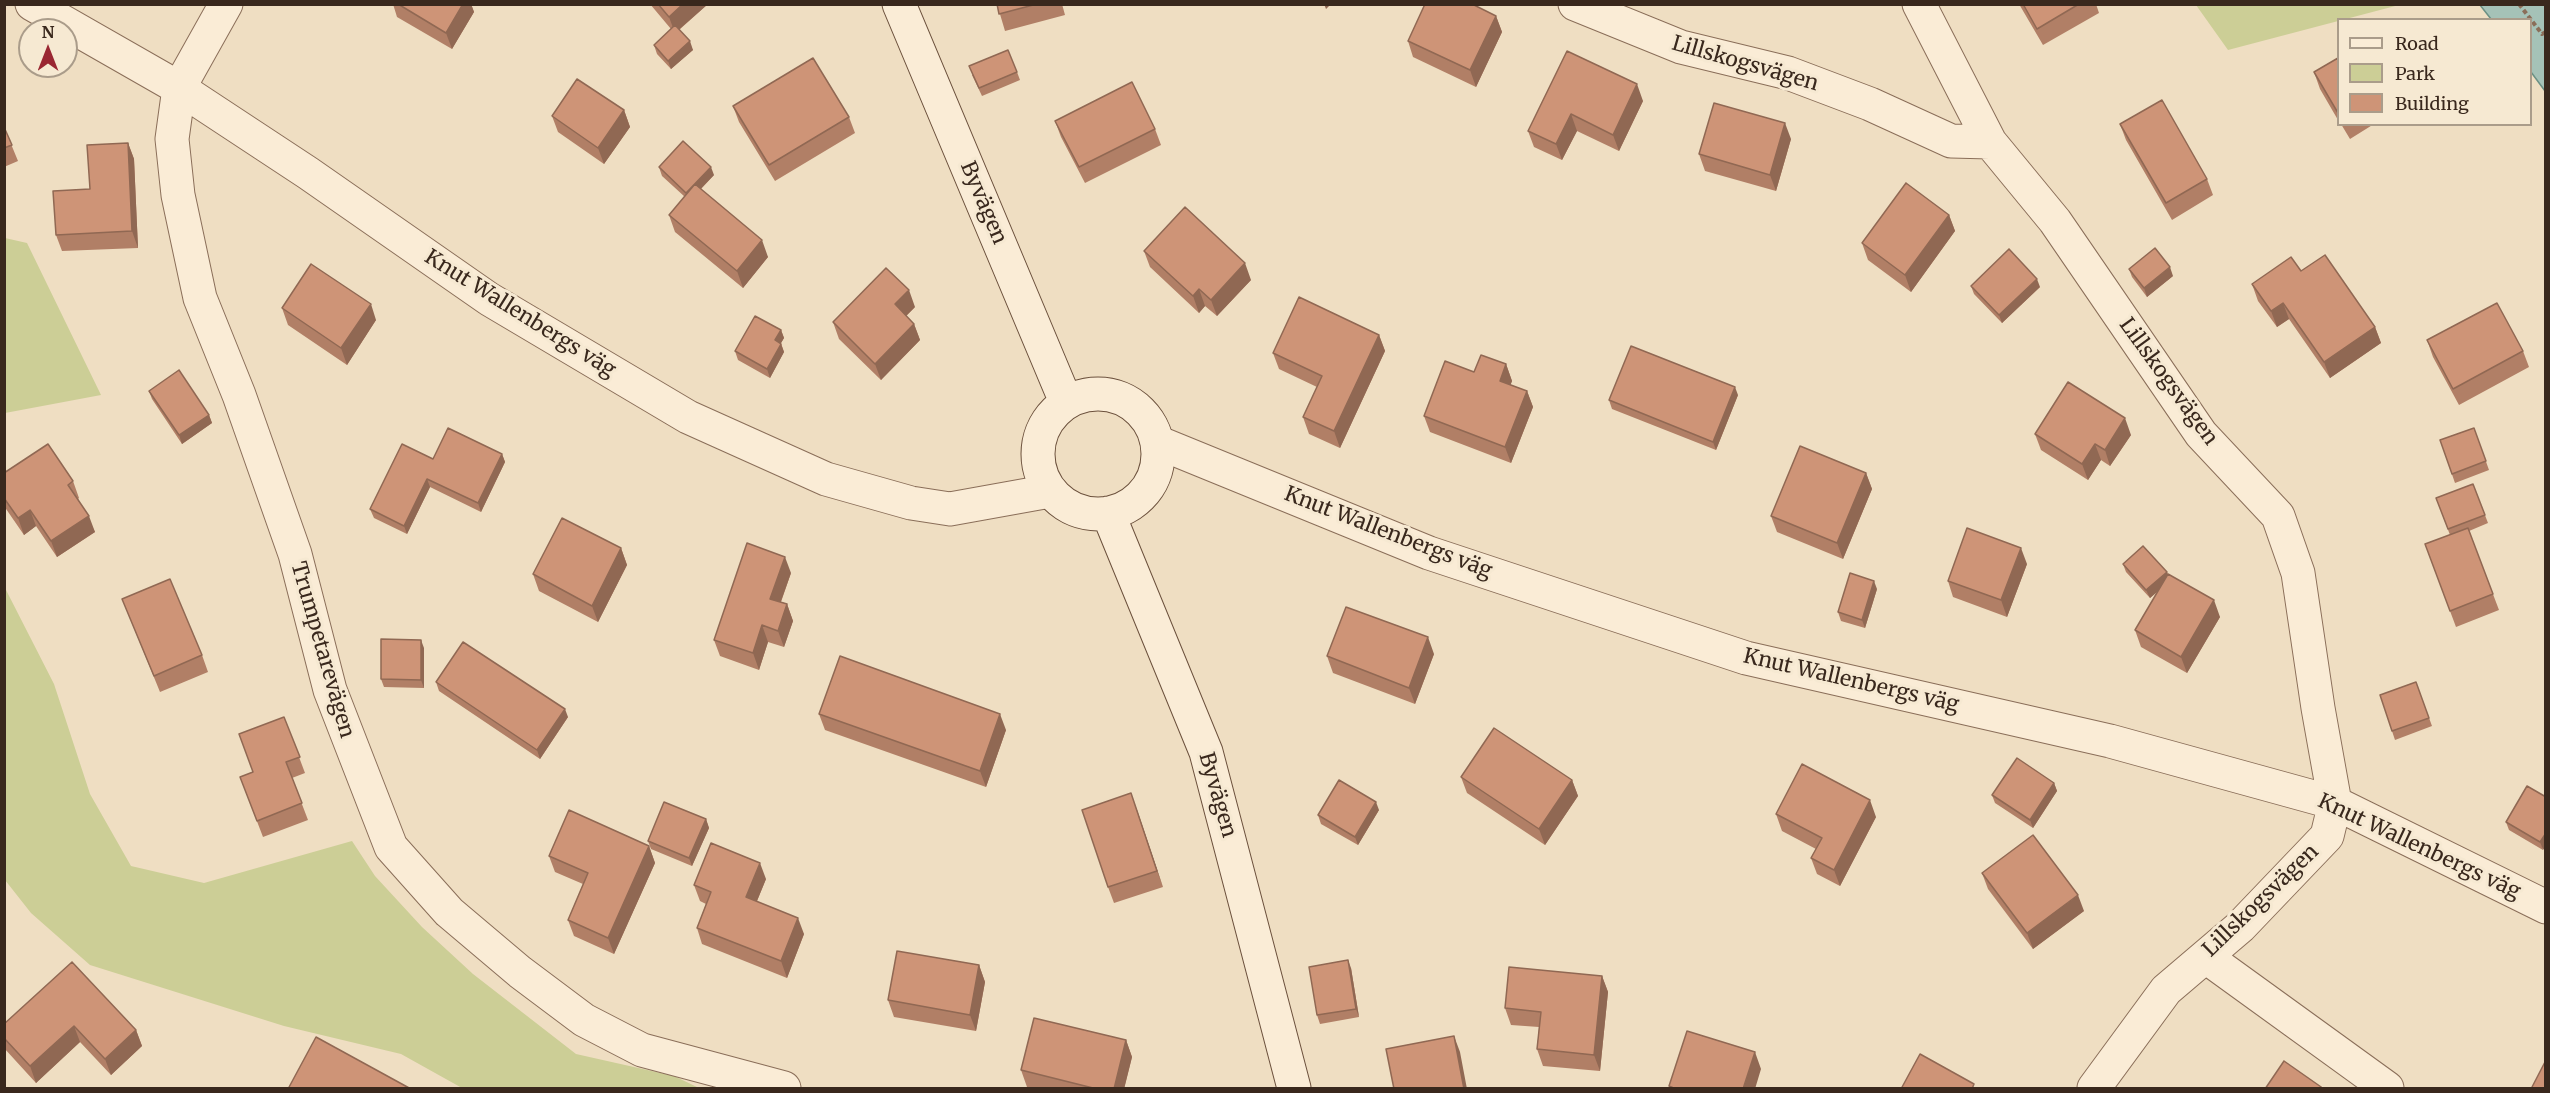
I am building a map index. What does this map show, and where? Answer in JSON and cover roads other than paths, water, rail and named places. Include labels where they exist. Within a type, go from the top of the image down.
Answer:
[{"type":"street","name":"Knut Wallenbergs väg","points":[[32,4],[179,88],[308,173],[489,299],[688,417],[826,479],[911,503],[950,509],[1050,491]]},
{"type":"street","name":"Trumpetarevägen","points":[[226,4],[179,88],[172,140],[178,195],[200,298],[239,395],[295,554],[330,690],[391,847],[449,912],[520,972],[584,1020],[642,1050],[784,1089]]},
{"type":"street","name":"Byvägen","points":[[898,4],[1066,402]]},
{"type":"street","name":"Lillskogsvägen","points":[[1575,4],[1681,47],[1788,73],[1870,104],[1951,141],[1990,142],[2055,221],[2201,434],[2278,516],[2298,573],[2335,803],[2327,836],[2240,927],[2166,990],[2094,1089]]},
{"type":"street","points":[[1919,4],[1990,142]]},
{"type":"street","points":[[1106,394],[1126,400],[1143,413],[1157,442],[1158,463],[1152,481],[1138,498],[1120,510],[1108,513],[1079,511],[1066,506],[1050,491],[1040,473],[1037,452],[1047,422],[1066,402],[1084,395],[1106,394]]},
{"type":"street","name":"Knut Wallenbergs väg","points":[[1157,442],[1430,553],[1746,658],[2110,741],[2335,803],[2546,908]]},
{"type":"street","name":"Byvägen","points":[[1108,513],[1206,752],[1294,1089]]},
{"type":"street","points":[[2206,957],[2386,1089]]}]
